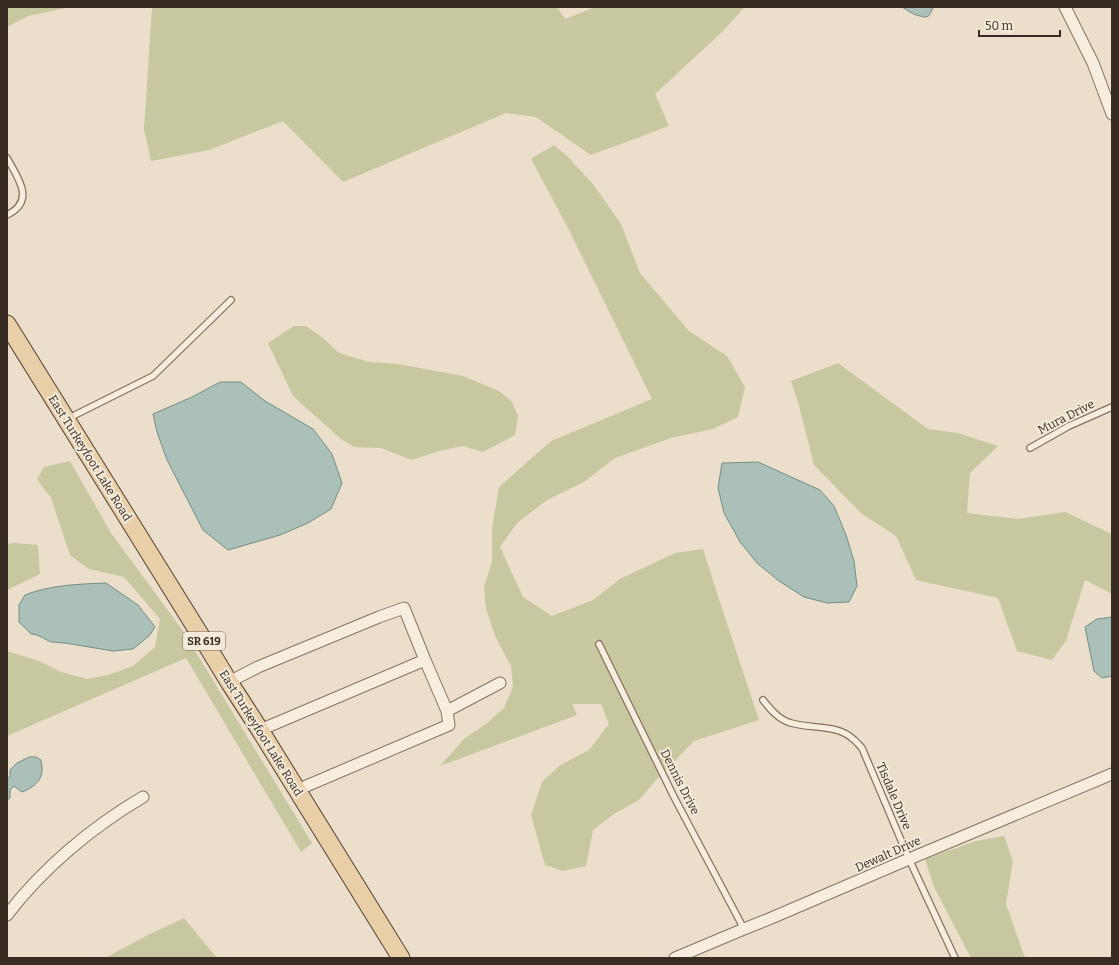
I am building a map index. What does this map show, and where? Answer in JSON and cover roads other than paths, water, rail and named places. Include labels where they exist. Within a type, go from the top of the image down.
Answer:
[{"type":"main road","name":"East Turkeyfoot Lake Road","points":[[7,324],[401,958]]},
{"type":"street","points":[[1065,7],[1093,63],[1112,114]]},
{"type":"street","points":[[229,682],[258,667],[404,608],[424,660],[447,711],[450,725],[297,790]]},
{"type":"street","points":[[260,730],[424,660]]},
{"type":"street","points":[[447,711],[500,683]]},
{"type":"street","name":"Dewalt Drive","points":[[675,958],[1112,774]]},
{"type":"street","points":[[7,915],[17,902],[62,856],[99,825],[143,797]]},
{"type":"lane","points":[[7,158],[22,185],[23,191],[20,206],[14,212],[7,215]]},
{"type":"lane","points":[[66,419],[153,376],[231,300]]},
{"type":"lane","name":"Mura Drive","points":[[1030,448],[1069,426],[1112,407]]},
{"type":"lane","name":"Dennis Drive","points":[[599,644],[674,797],[744,929]]},
{"type":"lane","name":"Tisdale Drive","points":[[763,700],[769,709],[790,723],[836,730],[854,739],[862,748],[955,958]]}]
